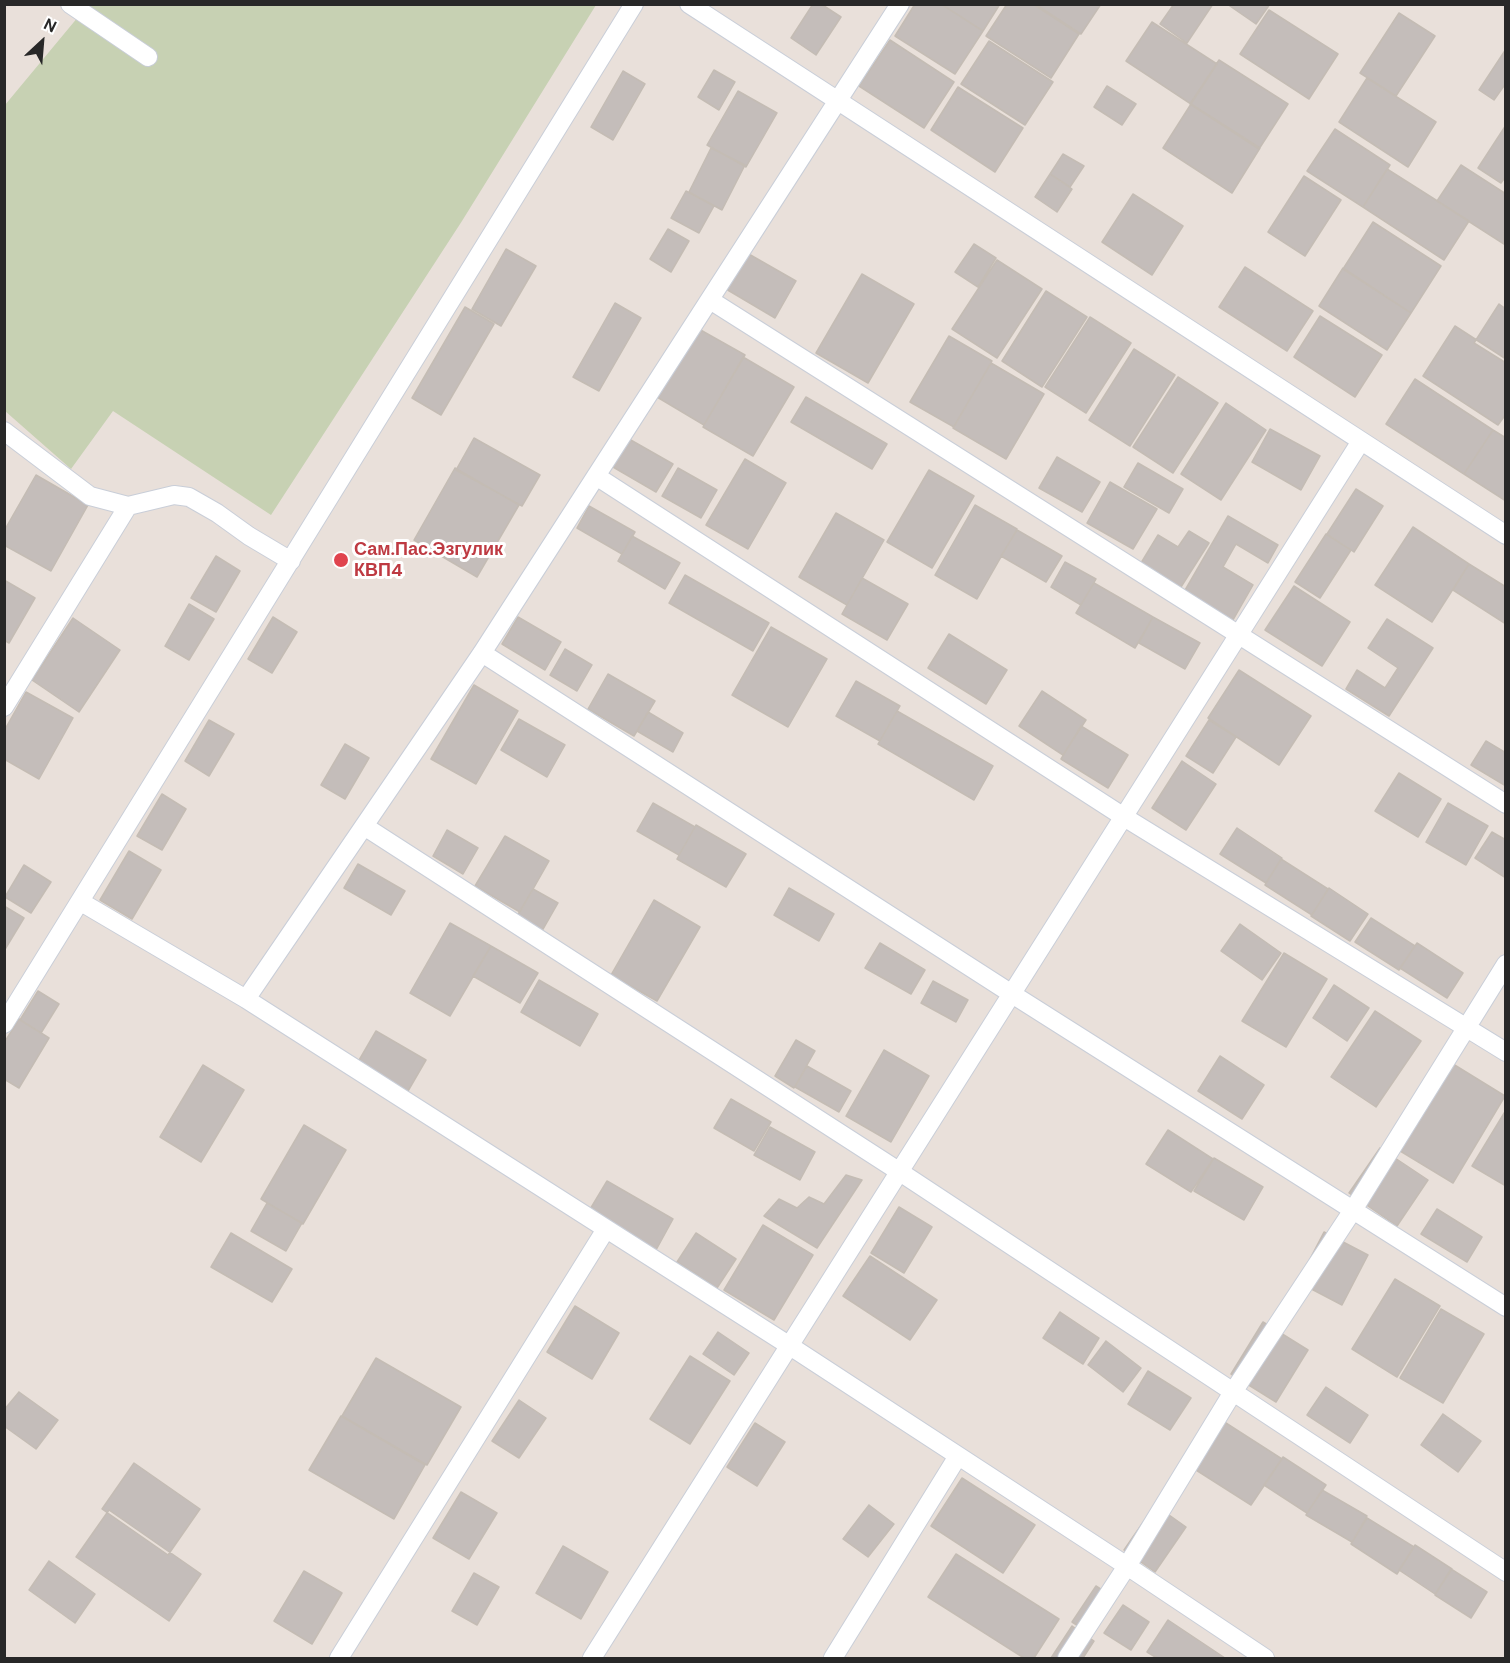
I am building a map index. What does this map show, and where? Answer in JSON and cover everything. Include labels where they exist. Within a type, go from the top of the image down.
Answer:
[{"type":"street","points":[[70,4],[148,57]]},
{"type":"street","points":[[4,1024],[634,4]]},
{"type":"street","points":[[689,4],[1506,535]]},
{"type":"street","points":[[246,999],[482,653],[900,4]]},
{"type":"street","points":[[710,300],[1506,804]]},
{"type":"street","points":[[4,431],[90,496],[128,506],[174,495],[189,498],[291,561]]},
{"type":"street","points":[[592,1659],[1361,441]]},
{"type":"street","points":[[596,476],[1124,817],[1506,1052]]},
{"type":"street","points":[[4,706],[128,506]]},
{"type":"street","points":[[482,653],[1012,994],[1506,1307]]},
{"type":"street","points":[[363,826],[900,1172],[1506,1572]]},
{"type":"street","points":[[81,902],[246,999],[606,1228],[1127,1566],[1264,1659]]},
{"type":"street","points":[[1067,1659],[1127,1566],[1233,1392],[1353,1210],[1506,964]]},
{"type":"street","points":[[339,1659],[606,1228]]},
{"type":"street","points":[[833,1659],[958,1456]]},
{"type":"green space","points":[[88,5],[596,5],[462,221],[271,515],[113,411],[71,469],[5,411],[5,105]]},
{"type":"building","points":[[813,4],[821,4],[841,17],[816,55],[791,38]]},
{"type":"building","points":[[915,4],[941,4],[983,31],[955,74],[895,36]]},
{"type":"building","points":[[941,4],[1000,4],[983,31]]},
{"type":"building","points":[[1007,4],[1033,4],[1079,34],[1051,78],[986,36]]},
{"type":"building","points":[[1035,4],[1101,4],[1081,34]]},
{"type":"building","points":[[1174,4],[1213,4],[1187,43],[1160,24]]},
{"type":"building","points":[[1227,4],[1270,4],[1256,24]]},
{"type":"building","points":[[1269,10],[1338,54],[1309,99],[1240,54]]},
{"type":"building","points":[[1399,13],[1435,36],[1396,96],[1360,73]]},
{"type":"building","points":[[1152,22],[1217,64],[1191,104],[1126,61]]},
{"type":"building","points":[[890,40],[954,82],[924,128],[859,86]]},
{"type":"building","points":[[989,41],[1053,82],[1025,125],[961,84]]},
{"type":"building","points":[[1506,49],[1506,83],[1494,100],[1479,90]]},
{"type":"building","points":[[1219,60],[1288,104],[1259,149],[1190,104]]},
{"type":"building","points":[[714,70],[735,82],[719,110],[698,97]]},
{"type":"building","points":[[623,71],[645,84],[613,140],[591,127]]},
{"type":"building","points":[[1367,78],[1436,122],[1408,167],[1339,122]]},
{"type":"building","points":[[1107,86],[1136,104],[1122,125],[1094,107]]},
{"type":"building","points":[[958,87],[1023,128],[995,172],[931,130]]},
{"type":"building","points":[[738,91],[777,113],[746,167],[707,145]]},
{"type":"building","points":[[1191,104],[1260,148],[1232,193],[1163,148]]},
{"type":"building","points":[[1506,125],[1506,176],[1501,183],[1478,168]]},
{"type":"building","points":[[1335,129],[1390,165],[1363,207],[1307,171]]},
{"type":"building","points":[[711,148],[745,165],[722,210],[689,192]]},
{"type":"building","points":[[1063,154],[1084,166],[1070,187],[1050,174]]},
{"type":"building","points":[[1461,165],[1506,194],[1504,244],[1437,201]]},
{"type":"building","points":[[1387,169],[1469,221],[1444,260],[1363,207]]},
{"type":"building","points":[[1050,174],[1072,189],[1057,212],[1035,197]]},
{"type":"building","points":[[1304,176],[1341,200],[1305,256],[1268,232]]},
{"type":"building","points":[[686,191],[714,206],[699,233],[671,218]]},
{"type":"building","points":[[1133,194],[1183,226],[1152,275],[1102,242]]},
{"type":"building","points":[[1373,222],[1441,266],[1411,313],[1343,269]]},
{"type":"building","points":[[668,229],[689,241],[671,272],[650,259]]},
{"type":"building","points":[[974,244],[996,258],[978,287],[955,272]]},
{"type":"building","points":[[506,249],[536,266],[501,326],[472,309]]},
{"type":"building","points":[[747,253],[796,281],[775,318],[726,289]]},
{"type":"building","points":[[997,260],[1042,289],[997,358],[952,329]]},
{"type":"building","points":[[1245,267],[1313,311],[1287,351],[1219,307]]},
{"type":"building","points":[[1343,268],[1411,313],[1387,350],[1319,306]]},
{"type":"building","points":[[862,274],[914,304],[868,383],[816,353]]},
{"type":"building","points":[[1046,291],[1087,317],[1042,387],[1002,361]]},
{"type":"building","points":[[615,303],[641,318],[599,391],[573,377]]},
{"type":"building","points":[[1499,304],[1506,309],[1506,363],[1474,343]]},
{"type":"building","points":[[465,307],[494,324],[441,415],[412,398]]},
{"type":"building","points":[[1320,316],[1382,355],[1355,397],[1294,357]]},
{"type":"building","points":[[1090,317],[1131,343],[1086,413],[1045,387]]},
{"type":"building","points":[[1455,326],[1506,359],[1506,414],[1498,425],[1423,376]]},
{"type":"building","points":[[697,328],[745,355],[704,425],[657,397]]},
{"type":"building","points":[[949,336],[992,361],[954,427],[910,402]]},
{"type":"building","points":[[1134,349],[1175,375],[1130,446],[1089,420]]},
{"type":"building","points":[[743,357],[794,387],[753,456],[703,427]]},
{"type":"building","points":[[991,363],[1044,394],[1006,459],[953,428]]},
{"type":"building","points":[[1178,377],[1218,403],[1173,473],[1133,447]]},
{"type":"building","points":[[1415,379],[1493,430],[1464,474],[1386,424]]},
{"type":"building","points":[[806,397],[887,444],[872,469],[791,422]]},
{"type":"building","points":[[1226,403],[1266,430],[1221,500],[1181,474]]},
{"type":"building","points":[[1270,429],[1320,456],[1301,490],[1252,462]]},
{"type":"building","points":[[1493,430],[1506,438],[1506,501],[1464,474]]},
{"type":"building","points":[[474,438],[540,475],[522,506],[456,470]]},
{"type":"building","points":[[629,439],[673,464],[656,492],[613,467]]},
{"type":"building","points":[[1057,457],[1100,482],[1082,512],[1039,488]]},
{"type":"building","points":[[745,459],[786,483],[748,549],[706,525]]},
{"type":"building","points":[[1138,463],[1183,489],[1169,513],[1124,487]]},
{"type":"building","points":[[455,468],[519,505],[477,577],[414,540]]},
{"type":"building","points":[[678,468],[717,490],[701,518],[662,496]]},
{"type":"building","points":[[929,470],[974,496],[932,568],[887,542]]},
{"type":"building","points":[[36,475],[88,505],[51,571],[4,545],[4,531]]},
{"type":"building","points":[[1110,482],[1157,509],[1133,549],[1087,523]]},
{"type":"building","points":[[1356,489],[1383,506],[1354,552],[1327,534]]},
{"type":"building","points":[[975,505],[1017,529],[977,599],[935,575]]},
{"type":"building","points":[[589,506],[635,532],[622,554],[577,528]]},
{"type":"building","points":[[836,513],[884,540],[847,605],[799,577]]},
{"type":"building","points":[[1228,516],[1278,545],[1268,563],[1236,544],[1223,567],[1253,585],[1233,620],[1184,592]]},
{"type":"building","points":[[1413,527],[1469,564],[1432,622],[1375,585]]},
{"type":"building","points":[[1017,530],[1062,556],[1046,582],[1001,556]]},
{"type":"building","points":[[1189,531],[1209,543],[1181,587],[1141,563],[1158,535],[1178,547]]},
{"type":"building","points":[[1326,534],[1351,550],[1320,598],[1295,582]]},
{"type":"building","points":[[632,536],[680,563],[665,589],[618,561]]},
{"type":"building","points":[[216,556],[240,571],[216,612],[191,598]]},
{"type":"building","points":[[1065,562],[1096,579],[1081,605],[1051,587]]},
{"type":"building","points":[[1469,564],[1506,587],[1506,624],[1453,590]]},
{"type":"building","points":[[685,575],[769,623],[753,651],[669,603]]},
{"type":"building","points":[[862,578],[908,604],[887,640],[842,614]]},
{"type":"building","points":[[4,580],[35,598],[9,643],[4,640]]},
{"type":"building","points":[[1094,583],[1153,617],[1135,648],[1076,613]]},
{"type":"building","points":[[1294,586],[1350,622],[1322,666],[1265,630]]},
{"type":"building","points":[[189,604],[214,619],[189,660],[165,646]]},
{"type":"building","points":[[273,617],[297,632],[272,673],[248,659]]},
{"type":"building","points":[[518,617],[561,642],[545,670],[502,644]]},
{"type":"building","points":[[1153,617],[1200,643],[1185,669],[1139,643]]},
{"type":"building","points":[[73,618],[120,650],[79,712],[32,680]]},
{"type":"building","points":[[1387,619],[1433,648],[1389,716],[1346,689],[1357,670],[1385,688],[1398,668],[1368,648]]},
{"type":"building","points":[[771,627],[827,659],[788,727],[732,695]]},
{"type":"building","points":[[949,634],[1007,670],[986,704],[928,668]]},
{"type":"building","points":[[565,649],[592,665],[577,691],[550,675]]},
{"type":"building","points":[[1239,670],[1311,716],[1279,765],[1208,718]]},
{"type":"building","points":[[608,674],[655,701],[634,736],[588,709]]},
{"type":"building","points":[[856,681],[900,706],[880,741],[836,716]]},
{"type":"building","points":[[474,685],[518,711],[476,784],[431,759]]},
{"type":"building","points":[[1042,691],[1086,720],[1063,755],[1019,726]]},
{"type":"building","points":[[26,692],[73,718],[39,779],[4,759],[4,731]]},
{"type":"building","points":[[897,711],[993,766],[974,800],[878,744]]},
{"type":"building","points":[[648,712],[683,733],[673,752],[637,731]]},
{"type":"building","points":[[519,719],[565,745],[547,777],[501,750]]},
{"type":"building","points":[[209,720],[234,734],[209,776],[185,761]]},
{"type":"building","points":[[1209,720],[1236,737],[1213,773],[1186,756]]},
{"type":"building","points":[[1081,726],[1128,755],[1108,788],[1061,759]]},
{"type":"building","points":[[1486,741],[1506,753],[1506,786],[1471,765]]},
{"type":"building","points":[[345,744],[369,758],[345,799],[321,785]]},
{"type":"building","points":[[1182,761],[1216,784],[1186,830],[1152,808]]},
{"type":"building","points":[[1399,773],[1441,799],[1418,837],[1375,811]]},
{"type":"building","points":[[162,794],[186,809],[162,850],[137,836]]},
{"type":"building","points":[[653,803],[695,827],[679,855],[637,831]]},
{"type":"building","points":[[1448,803],[1488,826],[1466,865],[1426,842]]},
{"type":"building","points":[[696,825],[746,854],[726,887],[677,859]]},
{"type":"building","points":[[1237,828],[1282,858],[1266,883],[1220,854]]},
{"type":"building","points":[[447,830],[478,848],[463,874],[433,856]]},
{"type":"building","points":[[1492,832],[1506,840],[1506,878],[1475,858]]},
{"type":"building","points":[[505,836],[549,861],[520,912],[475,886]]},
{"type":"building","points":[[129,851],[161,870],[132,919],[100,900]]},
{"type":"building","points":[[1281,859],[1328,889],[1312,915],[1265,885]]},
{"type":"building","points":[[358,864],[405,891],[391,915],[344,888]]},
{"type":"building","points":[[24,865],[51,882],[31,913],[5,897]]},
{"type":"building","points":[[789,888],[834,914],[819,941],[774,915]]},
{"type":"building","points":[[1329,888],[1368,914],[1350,941],[1311,916]]},
{"type":"building","points":[[533,889],[558,903],[542,931],[517,916]]},
{"type":"building","points":[[654,900],[700,927],[657,1001],[611,975]]},
{"type":"building","points":[[4,906],[24,918],[4,951]]},
{"type":"building","points":[[1371,918],[1415,946],[1399,970],[1355,942]]},
{"type":"building","points":[[450,923],[491,946],[450,1016],[410,993]]},
{"type":"building","points":[[1240,924],[1281,953],[1262,980],[1221,951]]},
{"type":"building","points":[[880,943],[925,970],[911,994],[865,968]]},
{"type":"building","points":[[1417,943],[1463,973],[1447,998],[1400,968]]},
{"type":"building","points":[[491,946],[538,973],[520,1003],[473,976]]},
{"type":"building","points":[[1284,953],[1327,979],[1286,1047],[1242,1021]]},
{"type":"building","points":[[539,980],[598,1014],[580,1046],[521,1012]]},
{"type":"building","points":[[933,981],[968,1000],[956,1022],[921,1003]]},
{"type":"building","points":[[1334,985],[1369,1008],[1347,1041],[1313,1018]]},
{"type":"building","points":[[38,991],[59,1004],[41,1033],[20,1020]]},
{"type":"building","points":[[1375,1011],[1421,1041],[1376,1107],[1331,1077]]},
{"type":"building","points":[[19,1019],[49,1038],[19,1088],[4,1079],[4,1043]]},
{"type":"building","points":[[376,1031],[426,1060],[408,1091],[358,1062]]},
{"type":"building","points":[[796,1040],[815,1051],[794,1088],[775,1076]]},
{"type":"building","points":[[884,1050],[929,1076],[891,1142],[846,1116]]},
{"type":"building","points":[[1220,1056],[1264,1085],[1242,1119],[1198,1091]]},
{"type":"building","points":[[1440,1056],[1505,1096],[1453,1183],[1387,1143]]},
{"type":"building","points":[[203,1065],[244,1090],[201,1162],[160,1137]]},
{"type":"building","points":[[807,1066],[851,1091],[839,1112],[795,1087]]},
{"type":"building","points":[[731,1099],[771,1122],[754,1151],[714,1128]]},
{"type":"building","points":[[1506,1110],[1506,1186],[1472,1166]]},
{"type":"building","points":[[304,1125],[346,1150],[303,1224],[261,1199]]},
{"type":"building","points":[[770,1127],[815,1152],[800,1180],[754,1155]]},
{"type":"building","points":[[1168,1130],[1213,1159],[1191,1192],[1146,1164]]},
{"type":"building","points":[[1380,1148],[1428,1180],[1397,1226],[1349,1193]]},
{"type":"building","points":[[1214,1158],[1263,1187],[1244,1220],[1194,1191]]},
{"type":"building","points":[[846,1175],[862,1180],[817,1248],[764,1216],[779,1199],[797,1208],[809,1197],[824,1204]]},
{"type":"building","points":[[607,1181],[673,1219],[656,1250],[589,1211]]},
{"type":"building","points":[[267,1203],[302,1223],[286,1251],[251,1231]]},
{"type":"building","points":[[899,1207],[932,1227],[904,1273],[871,1253]]},
{"type":"building","points":[[1437,1209],[1482,1237],[1467,1262],[1421,1234]]},
{"type":"building","points":[[763,1225],[813,1255],[774,1320],[724,1290]]},
{"type":"building","points":[[1324,1232],[1368,1255],[1342,1305],[1298,1282]]},
{"type":"building","points":[[231,1233],[292,1269],[272,1302],[211,1267]]},
{"type":"building","points":[[696,1233],[736,1259],[717,1288],[677,1262]]},
{"type":"building","points":[[870,1256],[937,1300],[910,1340],[843,1296]]},
{"type":"building","points":[[1395,1279],[1440,1306],[1397,1377],[1352,1349]]},
{"type":"building","points":[[575,1306],[619,1333],[592,1379],[547,1352]]},
{"type":"building","points":[[1441,1309],[1484,1334],[1443,1403],[1400,1378]]},
{"type":"building","points":[[1060,1312],[1099,1338],[1083,1364],[1043,1338]]},
{"type":"building","points":[[1263,1322],[1308,1350],[1276,1402],[1231,1374]]},
{"type":"building","points":[[718,1332],[749,1353],[734,1375],[703,1354]]},
{"type":"building","points":[[1106,1341],[1141,1368],[1123,1392],[1088,1365]]},
{"type":"building","points":[[690,1356],[730,1381],[690,1444],[650,1419]]},
{"type":"building","points":[[376,1358],[461,1407],[427,1465],[342,1416]]},
{"type":"building","points":[[1148,1371],[1191,1398],[1170,1430],[1128,1404]]},
{"type":"building","points":[[1326,1387],[1368,1415],[1350,1443],[1307,1415]]},
{"type":"building","points":[[19,1392],[58,1420],[36,1449],[4,1426],[4,1410]]},
{"type":"building","points":[[519,1400],[546,1418],[519,1458],[492,1441]]},
{"type":"building","points":[[1443,1414],[1481,1441],[1458,1472],[1421,1445]]},
{"type":"building","points":[[341,1416],[425,1465],[394,1519],[309,1470]]},
{"type":"building","points":[[1215,1416],[1282,1459],[1251,1505],[1185,1463]]},
{"type":"building","points":[[755,1423],[785,1442],[757,1486],[727,1467]]},
{"type":"building","points":[[1283,1457],[1326,1485],[1307,1513],[1264,1485]]},
{"type":"building","points":[[134,1463],[200,1509],[168,1555],[102,1509]]},
{"type":"building","points":[[962,1478],[1035,1525],[1003,1573],[931,1526]]},
{"type":"building","points":[[1322,1490],[1367,1516],[1352,1542],[1306,1515]]},
{"type":"building","points":[[461,1492],[497,1513],[469,1559],[433,1538]]},
{"type":"building","points":[[869,1505],[894,1524],[868,1557],[843,1539]]},
{"type":"building","points":[[1155,1505],[1186,1527],[1155,1572],[1124,1550]]},
{"type":"building","points":[[109,1510],[201,1574],[169,1621],[76,1557]]},
{"type":"building","points":[[1367,1518],[1414,1547],[1397,1574],[1351,1544]]},
{"type":"building","points":[[1415,1545],[1452,1569],[1435,1594],[1399,1570]]},
{"type":"building","points":[[563,1546],[608,1572],[581,1619],[536,1593]]},
{"type":"building","points":[[956,1554],[1059,1619],[1034,1658],[1024,1658],[928,1597]]},
{"type":"building","points":[[49,1561],[95,1594],[75,1623],[29,1590]]},
{"type":"building","points":[[1451,1569],[1487,1592],[1471,1618],[1435,1595]]},
{"type":"building","points":[[304,1571],[342,1593],[312,1644],[274,1621]]},
{"type":"building","points":[[474,1573],[499,1587],[477,1625],[452,1611]]},
{"type":"building","points":[[1096,1586],[1116,1599],[1092,1635],[1072,1622]]},
{"type":"building","points":[[1123,1605],[1149,1622],[1131,1650],[1104,1633]]},
{"type":"building","points":[[1168,1620],[1225,1658],[1157,1658],[1147,1652]]},
{"type":"building","points":[[1072,1626],[1094,1641],[1083,1658],[1051,1658]]},
{"type":"place","name":"Сам.Пас.Эзгулик КВП4","points":[[341,560]]}]
